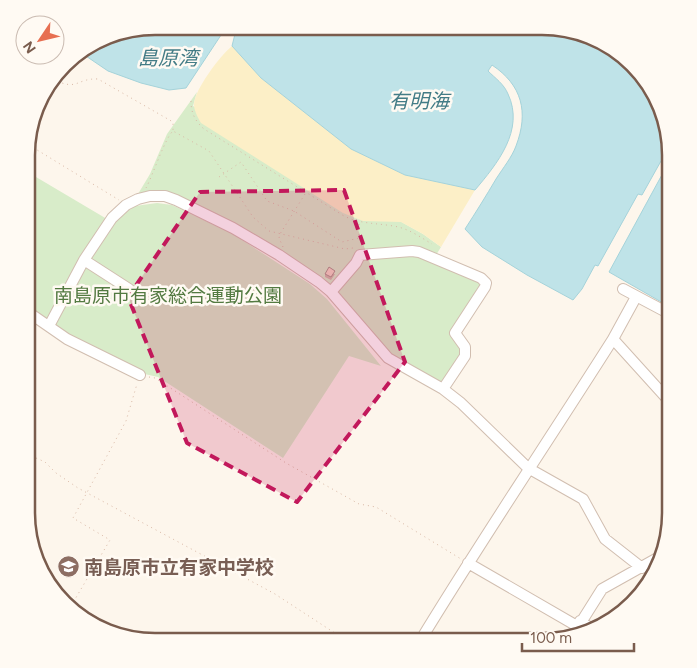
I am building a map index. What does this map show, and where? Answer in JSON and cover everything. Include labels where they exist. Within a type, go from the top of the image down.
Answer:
[{"type":"street","points":[[49,326],[84,260],[112,218],[126,205],[138,199],[150,196],[165,196],[176,200],[233,228],[279,255],[319,282],[331,292],[388,358],[443,389],[461,403],[528,468],[583,499],[605,539],[642,568]]},
{"type":"street","points":[[331,292],[356,263],[360,255],[420,252],[481,278],[486,284],[485,287],[455,334],[465,347],[465,356],[443,389]]},
{"type":"street","points":[[84,260],[129,290]]},
{"type":"street","points":[[623,289],[662,310]]},
{"type":"street","points":[[427,633],[468,563],[528,468],[566,413],[636,297]]},
{"type":"street","points":[[35,317],[67,339],[140,375]]},
{"type":"street","points":[[612,339],[662,393]]},
{"type":"street","points":[[468,563],[580,627],[602,589],[650,564]]},
{"type":"path","points":[[59,83],[75,85],[92,78],[104,81],[174,122],[173,132],[168,136],[153,174],[138,199]]},
{"type":"path","points":[[191,101],[191,109],[197,122],[204,129],[305,193],[344,216],[359,222],[395,226],[410,231],[432,244]]},
{"type":"path","points":[[173,132],[209,151],[253,217],[269,230],[345,249],[360,247]]},
{"type":"path","points":[[35,149],[126,205]]},
{"type":"path","points":[[219,177],[241,162],[267,201],[294,211],[342,242],[359,238],[359,222]]},
{"type":"path","points":[[279,255],[283,247],[280,234],[305,193]]},
{"type":"path","points":[[74,601],[110,540],[73,518],[126,421],[140,375],[155,378],[286,463],[359,504],[376,506],[468,563]]},
{"type":"path","points":[[35,458],[45,462],[56,473],[78,488],[275,594],[333,633]]},
{"type":"highlighted area","points":[[344,190],[405,362],[297,502],[187,443],[128,297],[200,192]]},
{"type":"green space","points":[[197,92],[193,106],[423,234],[441,247],[433,260],[474,278],[483,287],[450,334],[462,348],[463,354],[443,382],[425,375],[387,353],[342,299],[178,197],[138,194],[150,174],[167,134]]},
{"type":"green space","name":"南島原市有家総合運動公園","points":[[36,177],[112,222],[135,206],[157,203],[172,205],[233,234],[310,284],[327,299],[381,366],[349,356],[283,458],[158,377],[140,373],[65,335],[35,314]]},
{"type":"sand","points":[[232,46],[261,78],[351,149],[405,175],[475,190],[441,247],[401,222],[363,221],[343,213],[201,123],[194,105],[198,91],[208,74]]},
{"type":"water","name":"島原湾","points":[[155,35],[221,35],[186,88],[169,90],[141,83],[108,71],[87,57],[116,41]]},
{"type":"water","name":"有明海","points":[[235,35],[550,35],[573,39],[602,51],[627,70],[637,82],[646,95],[656,116],[660,131],[662,160],[642,195],[638,194],[598,266],[595,265],[582,289],[573,300],[527,275],[482,247],[465,229],[512,154],[520,134],[522,122],[520,100],[516,90],[510,81],[492,65],[488,71],[502,84],[508,94],[512,107],[513,121],[511,133],[500,158],[475,190],[405,175],[351,149],[261,78],[232,46]]},
{"type":"water","points":[[662,175],[662,302],[609,272]]},
{"type":"building","points":[[329,267],[335,271],[331,277],[325,274]]},
{"type":"place","name":"南島原市立有家中学校","points":[[68,567]]}]
